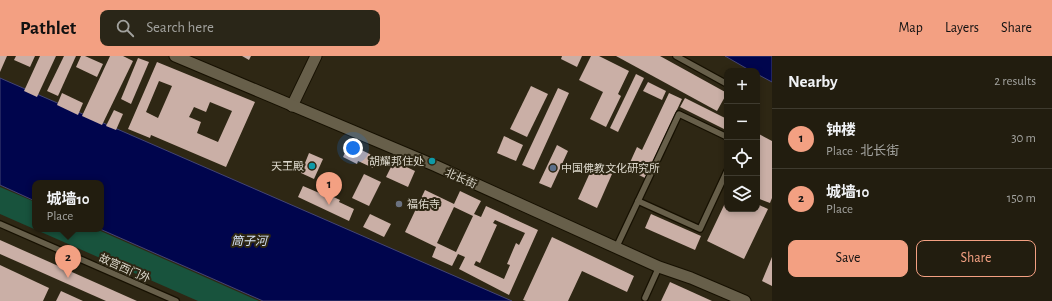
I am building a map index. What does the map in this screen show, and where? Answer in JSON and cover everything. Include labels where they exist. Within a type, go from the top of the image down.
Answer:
[{"type":"street","name":"北长街","points":[[175,56],[436,166],[659,267],[691,278],[745,301]]},
{"type":"street","points":[[292,106],[316,56]]},
{"type":"lane","points":[[676,56],[724,82]]},
{"type":"lane","points":[[616,248],[679,114],[724,136]]},
{"type":"lane","points":[[638,201],[700,230],[725,176]]},
{"type":"lane","name":"故宫西门外","points":[[0,224],[176,301]]},
{"type":"lane","points":[[645,298],[659,267]]},
{"type":"green space","points":[[0,187],[32,201],[32,228],[0,214]]},
{"type":"green space","points":[[41,232],[103,232],[259,301],[198,301]]},
{"type":"water","points":[[725,56],[772,56],[772,82],[760,76],[760,68],[746,68]]},
{"type":"water","name":"筒子河","points":[[0,78],[512,301],[263,301],[104,231],[104,180],[32,180],[32,200],[0,185]]},
{"type":"building","points":[[0,56],[7,56],[0,72]]},
{"type":"building","points":[[16,56],[35,56],[30,67],[14,60]]},
{"type":"building","points":[[40,56],[56,56],[37,97],[24,91]]},
{"type":"building","points":[[64,56],[76,56],[58,96],[47,91]]},
{"type":"building","points":[[81,56],[85,56],[103,64],[97,77],[76,67]]},
{"type":"building","points":[[110,56],[123,56],[133,61],[102,125],[82,116]]},
{"type":"building","points":[[242,56],[251,56],[249,60]]},
{"type":"building","points":[[562,56],[582,56],[577,67],[561,59]]},
{"type":"building","points":[[591,56],[599,56],[629,71],[618,94],[621,96],[606,127],[590,119],[603,92],[579,80]]},
{"type":"building","points":[[616,56],[660,56],[724,91],[724,98],[717,111]]},
{"type":"building","points":[[138,58],[149,62],[131,104],[121,99]]},
{"type":"building","points":[[157,62],[255,102],[226,167],[151,135],[150,138],[128,129]],"holes":[[[159,81],[172,86],[158,118],[146,112]],[[210,102],[232,111],[218,142],[197,133],[201,122],[189,117],[194,107],[206,112]]]},
{"type":"building","points":[[636,74],[644,78],[618,132],[610,128]]},
{"type":"building","points":[[648,82],[666,91],[662,100],[643,91]]},
{"type":"building","points":[[531,86],[548,94],[527,137],[510,129]]},
{"type":"building","points":[[558,88],[569,93],[534,170],[522,165]]},
{"type":"building","points":[[62,93],[83,103],[78,115],[57,105]]},
{"type":"building","points":[[669,93],[682,99],[645,178],[627,169],[637,147],[642,150]]},
{"type":"building","points":[[685,98],[724,118],[724,129],[680,107]]},
{"type":"building","points":[[114,110],[123,114],[116,130],[106,126]]},
{"type":"building","points":[[760,135],[772,141],[772,198],[770,203],[760,199]]},
{"type":"building","points":[[504,136],[523,145],[516,161],[497,153]]},
{"type":"building","points":[[349,144],[378,158],[373,168],[358,161],[357,164],[343,157]]},
{"type":"building","points":[[557,145],[568,151],[551,188],[539,183]]},
{"type":"building","name":"天王殿","points":[[309,153],[323,159],[314,179],[301,173]]},
{"type":"building","points":[[394,161],[415,171],[408,187],[386,177]]},
{"type":"building","points":[[593,166],[612,174],[597,208],[578,199]]},
{"type":"building","points":[[364,174],[381,182],[369,206],[352,198]]},
{"type":"building","points":[[303,186],[324,195],[325,193],[354,209],[349,221],[298,197]]},
{"type":"building","points":[[425,190],[454,204],[460,191],[481,201],[474,214],[481,217],[486,206],[538,230],[509,295],[459,269],[465,257],[458,254],[452,266],[432,257],[436,247],[405,232]],"holes":[[[454,207],[473,216],[456,252],[437,243]],[[495,220],[525,233],[519,245],[516,243],[507,264],[510,265],[504,279],[474,265],[476,261],[480,263],[497,225],[493,223]]]},
{"type":"building","points":[[724,205],[724,212],[760,212],[760,205],[768,209],[744,259],[707,241]]},
{"type":"building","points":[[370,214],[391,224],[384,237],[363,227]]},
{"type":"building","points":[[651,214],[701,236],[695,250],[645,228]]},
{"type":"building","points":[[552,237],[634,276],[627,292],[582,271],[568,301],[523,300]]},
{"type":"building","points":[[0,240],[137,301],[106,301],[0,254]]},
{"type":"building","points":[[772,257],[772,286],[762,281]]},
{"type":"building","points":[[0,265],[49,288],[43,301],[0,301]]},
{"type":"building","points":[[670,282],[712,301],[661,301]]},
{"type":"building","points":[[61,291],[83,301],[56,301]]},
{"type":"place","name":"胡耀邦住处","points":[[432,161]]},
{"type":"place","name":"天王殿","points":[[312,166]]},
{"type":"place","name":"中国佛教文化研究所","points":[[553,168]]},
{"type":"place","name":"福佑寺","points":[[399,204]]},
{"type":"place","name":"钟楼","points":[[329,205]]},
{"type":"place","name":"城墙10","points":[[68,278]]}]
